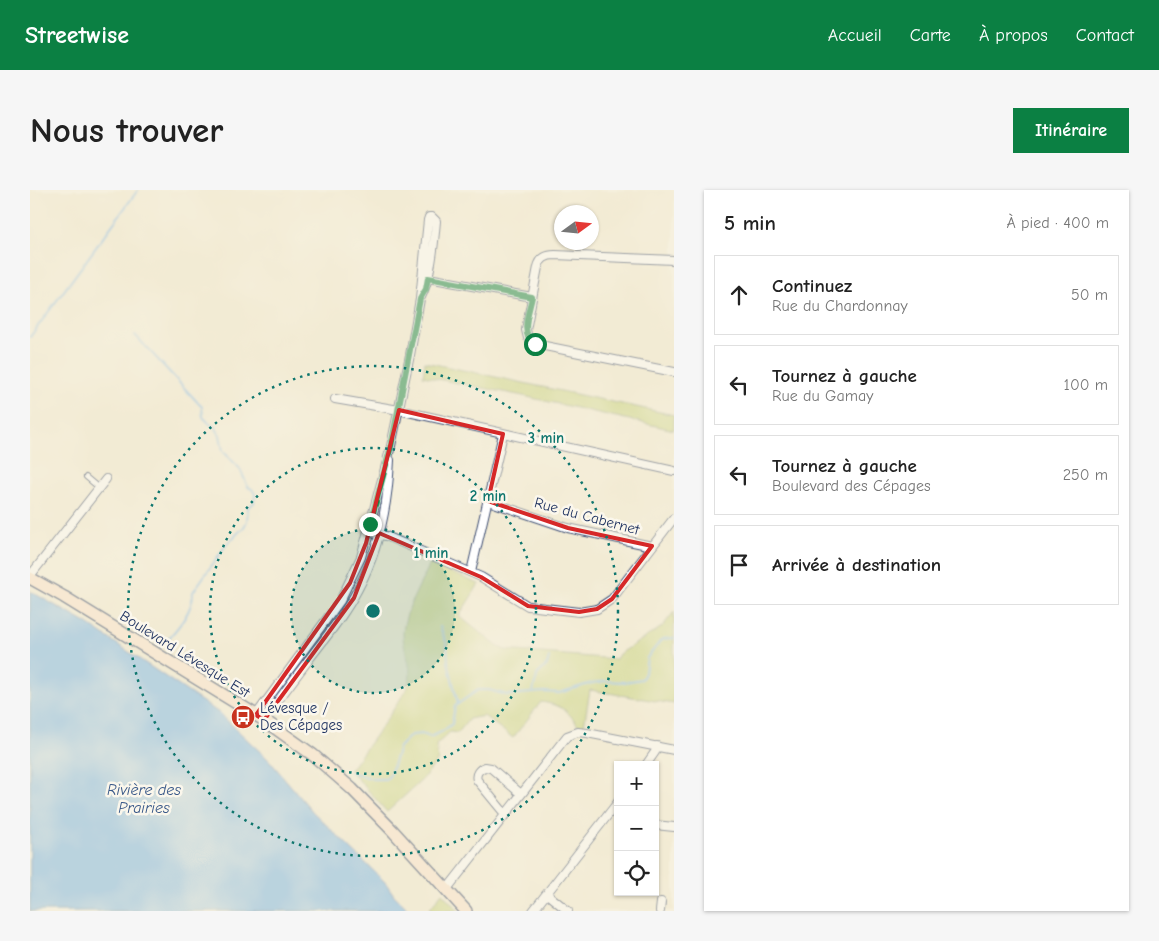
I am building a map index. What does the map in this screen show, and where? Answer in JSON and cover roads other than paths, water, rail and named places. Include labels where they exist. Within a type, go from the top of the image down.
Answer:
[{"type":"street","points":[[260,718],[340,601],[359,563],[391,446],[420,299],[426,289],[424,278],[428,220],[429,217],[432,217],[436,219],[436,224],[424,278]]},
{"type":"street","points":[[674,260],[548,256],[542,259],[538,265],[526,330],[527,336],[533,343],[674,372]]},
{"type":"street","points":[[424,278],[532,297]]},
{"type":"street","points":[[335,399],[399,410],[674,471]]},
{"type":"street","points":[[471,572],[504,434]]},
{"type":"street","points":[[260,718],[338,621],[354,598],[379,534],[388,494],[391,446]]},
{"type":"street","points":[[30,577],[106,479]]},
{"type":"street","name":"Rue du Cabernet","points":[[488,501],[568,528],[652,546]]},
{"type":"street","points":[[368,532],[379,534],[471,572],[528,606],[579,612],[590,611],[606,604],[612,599],[674,518]]},
{"type":"street","name":"Boulevard Lévesque Est","points":[[30,577],[260,718],[308,751],[340,777],[466,911]]},
{"type":"street","points":[[447,889],[566,736],[578,732],[674,750]]},
{"type":"street","points":[[649,761],[657,746]]},
{"type":"street","points":[[505,814],[477,780],[478,771],[485,767],[491,768],[521,794]]},
{"type":"street","points":[[533,911],[615,806]]},
{"type":"street","points":[[659,825],[674,827]]},
{"type":"street","points":[[547,894],[568,911]]},
{"type":"street","points":[[660,911],[661,902]]},
{"type":"lane","points":[[86,477],[99,488]]},
{"type":"water","name":"Rivière des Prairies","points":[[30,591],[86,623],[219,713],[269,760],[313,812],[385,882],[394,895],[410,911],[30,911]]},
{"type":"waterway","points":[[30,337],[138,190]]},
{"type":"waterway","points":[[135,335],[202,407],[203,417],[215,427],[220,435],[223,451],[240,469],[248,487],[255,494],[254,503],[248,507],[247,521],[244,527],[226,545],[193,592],[190,608],[186,615],[177,629],[160,648]]},
{"type":"waterway","points":[[440,627],[447,644],[448,662],[458,704]]},
{"type":"waterway","points":[[351,772],[373,779],[386,779],[390,775],[399,747],[411,735],[423,734],[430,737],[443,731],[452,724],[455,706],[478,690],[489,690],[507,695],[544,692],[559,693],[592,683],[607,681],[624,682],[642,679],[645,673],[647,658],[662,639],[674,638]]},
{"type":"waterway","points":[[533,692],[537,675],[547,665],[549,658]]},
{"type":"place","name":"Lévesque / Des Cépages","points":[[243,717]]}]
